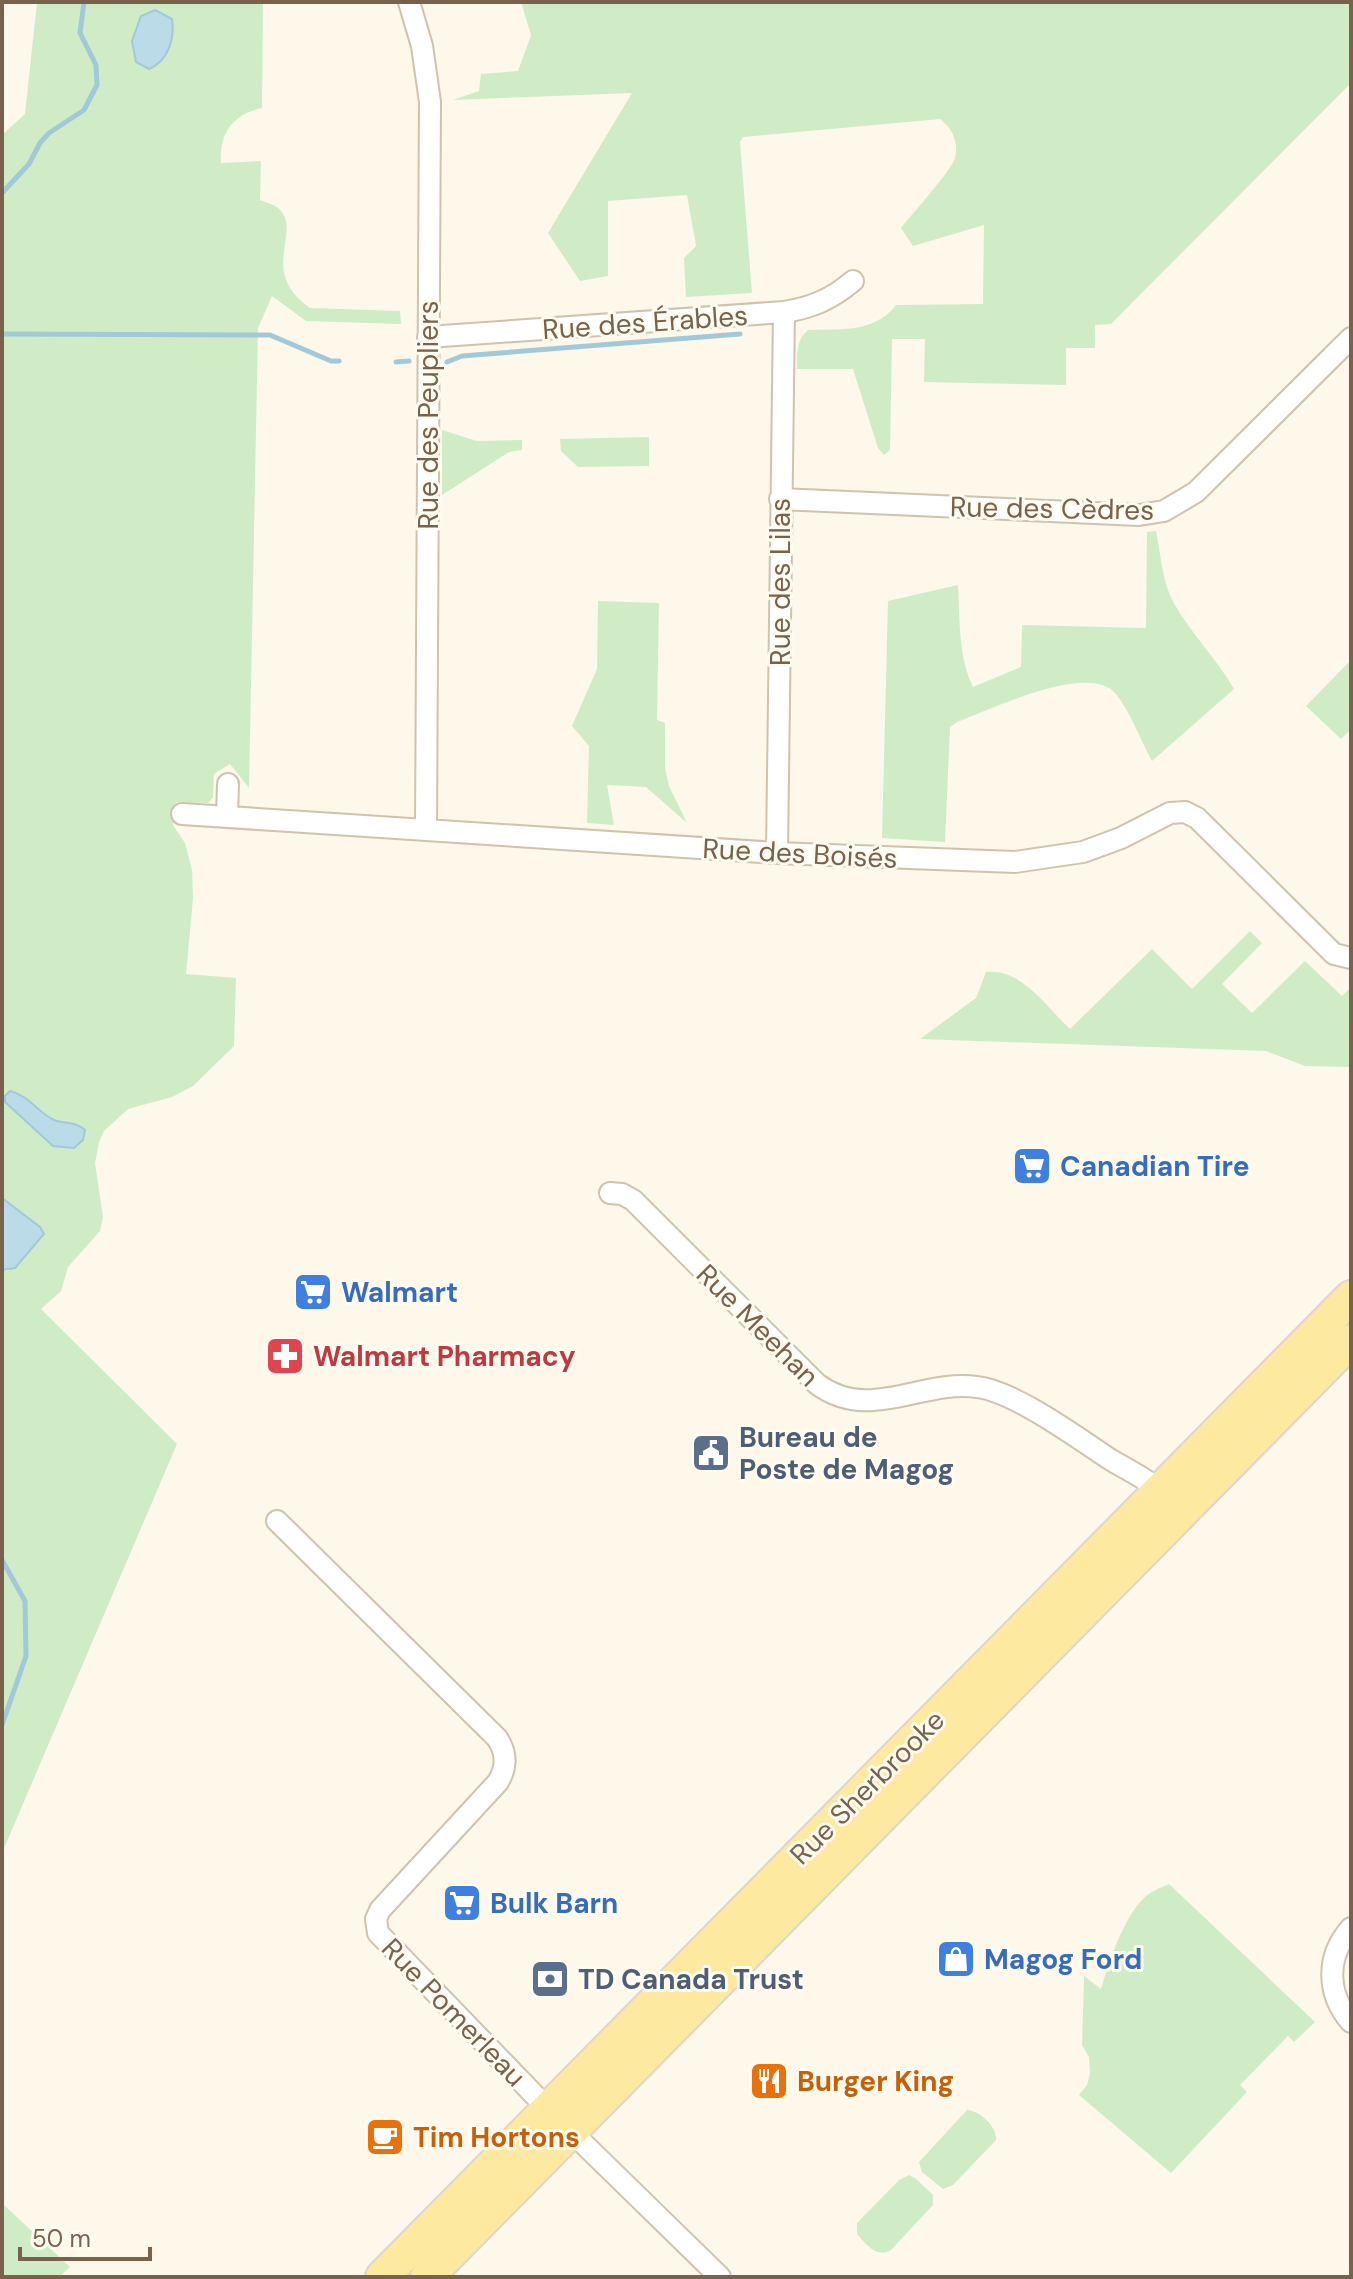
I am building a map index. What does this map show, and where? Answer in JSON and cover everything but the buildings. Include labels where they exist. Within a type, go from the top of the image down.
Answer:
[{"type":"main road","name":"Rue Sherbrooke","points":[[382,2277],[560,2120],[1170,1501],[1351,1297]]},
{"type":"main road","name":"Rue Sherbrooke","points":[[1170,1501],[1351,1341]]},
{"type":"main road","name":"Rue Sherbrooke","points":[[427,2277],[560,2120]]},
{"type":"street","name":"Rue des Peupliers","points":[[409,2],[422,46],[430,102],[426,830]]},
{"type":"street","name":"Rue des Érables","points":[[428,337],[784,312],[812,307],[853,281]]},
{"type":"street","name":"Rue des Lilas","points":[[777,853],[784,312]]},
{"type":"street","name":"Rue des Cèdres","points":[[780,499],[1139,515],[1164,511],[1176,507],[1196,492],[1351,338]]},
{"type":"street","points":[[227,817],[228,784]]},
{"type":"street","name":"Rue des Boisés","points":[[182,814],[777,853],[1038,861],[1083,852],[1121,838],[1170,813],[1185,812],[1197,818],[1334,954],[1350,958]]},
{"type":"street","name":"Rue Meehan","points":[[610,1193],[622,1194],[633,1200],[817,1384],[834,1395],[864,1402],[964,1386],[987,1389],[1007,1396],[1058,1426],[1170,1501]]},
{"type":"street","name":"Rue Pomerleau","points":[[277,1521],[497,1738],[502,1747],[505,1767],[498,1782],[380,1910],[376,1924],[381,1937],[560,2120],[720,2277]]},
{"type":"street","points":[[1351,1928],[1335,1952],[1331,1974],[1336,1998],[1351,2022]]},
{"type":"green space","points":[[37,2],[263,2],[262,108],[243,115],[230,126],[222,143],[221,163],[261,161],[260,200],[278,208],[285,217],[287,228],[283,266],[294,294],[310,308],[400,311],[401,324],[306,321],[272,296],[258,328],[249,788],[230,764],[214,774],[213,797],[208,803],[176,802],[173,825],[185,843],[192,870],[193,898],[186,974],[236,978],[234,1046],[193,1086],[172,1097],[128,1109],[104,1131],[95,1163],[103,1217],[100,1231],[68,1267],[61,1291],[41,1309],[177,1444],[2,1853],[2,1270],[8,1271],[40,1227],[2,1198],[2,135],[25,114]],"holes":[[[16,1092],[53,1120],[64,1121],[53,1146]]]},
{"type":"green space","points":[[521,2],[1351,2],[1351,83],[1111,324],[1095,325],[1095,348],[1066,348],[1066,385],[924,382],[925,339],[892,339],[890,450],[884,455],[878,448],[853,369],[797,369],[798,347],[808,330],[867,325],[878,321],[896,305],[983,304],[984,225],[913,246],[901,228],[955,158],[954,136],[948,127],[940,119],[743,137],[740,142],[752,293],[686,297],[684,258],[696,246],[687,195],[608,201],[608,276],[580,281],[548,233],[632,93],[453,100],[479,91],[481,74],[518,71],[531,35]]},
{"type":"green space","points":[[442,430],[477,441],[522,440],[522,450],[509,452],[442,495]]},
{"type":"green space","points":[[649,437],[649,466],[578,467],[561,451],[560,439]]},
{"type":"green space","points":[[1156,531],[1171,596],[1234,689],[1152,761],[1121,701],[1103,685],[1084,683],[1039,691],[957,722],[950,727],[945,842],[882,838],[888,601],[958,585],[962,650],[973,687],[1021,667],[1022,625],[1146,628],[1147,532]]},
{"type":"green space","points":[[598,601],[659,603],[657,720],[665,723],[665,768],[669,786],[687,823],[646,787],[607,785],[614,825],[587,823],[589,746],[572,726],[597,669]]},
{"type":"green space","points":[[1351,660],[1351,729],[1341,739],[1306,706]]},
{"type":"green space","points":[[1250,931],[1262,943],[1222,984],[1252,1013],[1305,961],[1342,996],[1351,987],[1351,1067],[1305,1066],[1266,1051],[920,1039],[976,998],[986,972],[999,972],[1022,982],[1070,1029],[1152,949],[1192,989]]},
{"type":"green space","points":[[1169,1884],[1315,2022],[1294,2042],[1288,2036],[1240,2085],[1247,2092],[1171,2173],[1079,2095],[1087,2085],[1090,2073],[1089,2057],[1082,2045],[1084,1976],[1101,1989],[1113,1953],[1131,1915],[1146,1896]]},
{"type":"green space","points":[[967,2110],[987,2120],[996,2140],[953,2185],[943,2189],[922,2172],[919,2162]]},
{"type":"green space","points":[[909,2175],[933,2195],[933,2205],[891,2250],[876,2252],[857,2234],[857,2223],[899,2180]]},
{"type":"green space","points":[[2,2203],[70,2267],[59,2277],[2,2277]]},
{"type":"water","points":[[155,10],[172,19],[172,34],[165,55],[149,69],[136,62],[132,41],[141,16]]},
{"type":"water","points":[[10,1091],[23,1096],[54,1120],[81,1127],[85,1130],[83,1140],[74,1148],[53,1146],[5,1102],[5,1096]]},
{"type":"water","points":[[2,1198],[40,1227],[44,1234],[15,1268],[2,1270]]},
{"type":"waterway","points":[[2,193],[29,164],[49,133],[84,110],[97,85],[96,65],[80,33],[84,2]]},
{"type":"waterway","points":[[2,334],[270,335],[331,361],[339,361]]},
{"type":"waterway","points":[[447,362],[462,356],[740,334]]},
{"type":"waterway","points":[[396,362],[409,361]]},
{"type":"waterway","points":[[2,1560],[25,1601],[26,1656],[2,1725]]},
{"type":"place","name":"Canadian Tire","points":[[1032,1166]]},
{"type":"place","name":"Walmart","points":[[313,1292]]},
{"type":"place","name":"Walmart Pharmacy","points":[[285,1356]]},
{"type":"place","name":"Bureau de Poste de Magog","points":[[711,1453]]},
{"type":"place","name":"Bulk Barn","points":[[462,1903]]},
{"type":"place","name":"Magog Ford","points":[[956,1959]]},
{"type":"place","name":"TD Canada Trust","points":[[550,1979]]},
{"type":"place","name":"Burger King","points":[[769,2081]]},
{"type":"place","name":"Tim Hortons","points":[[385,2137]]}]
